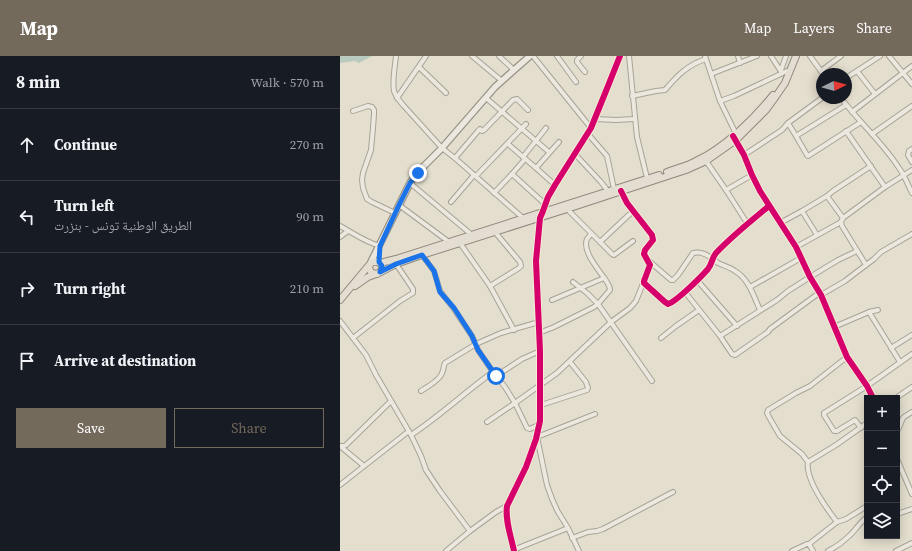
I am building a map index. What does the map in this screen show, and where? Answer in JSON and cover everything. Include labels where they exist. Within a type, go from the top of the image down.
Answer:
[{"type":"main road","points":[[349,290],[368,277],[378,274],[396,264],[567,210],[686,170],[706,161],[735,137],[772,96],[778,87],[783,71],[792,56]]},
{"type":"main road","points":[[340,300],[370,263],[375,261],[380,262],[396,259],[686,166],[697,161],[754,123],[774,99],[787,79],[796,56]]},
{"type":"main road","points":[[378,274],[382,266],[380,262]]},
{"type":"main road","points":[[370,263],[369,270],[372,273],[378,274]]},
{"type":"street","points":[[396,56],[394,90],[397,98],[442,148],[523,218]]},
{"type":"street","points":[[397,98],[426,56]]},
{"type":"street","points":[[472,56],[502,81]]},
{"type":"street","points":[[499,56],[514,70]]},
{"type":"street","points":[[370,263],[380,246],[410,183],[502,81],[531,56],[591,128]]},
{"type":"street","points":[[557,56],[576,82]]},
{"type":"street","points":[[581,56],[577,62],[585,72]]},
{"type":"street","points":[[568,528],[514,551],[508,527],[507,506],[526,467],[537,438],[540,424],[541,384],[536,261],[540,218],[545,204],[555,185],[591,128],[620,56]]},
{"type":"street","points":[[629,56],[634,119],[647,178]]},
{"type":"street","points":[[738,56],[740,63]]},
{"type":"street","points":[[710,74],[757,56]]},
{"type":"street","points":[[771,56],[783,71]]},
{"type":"street","points":[[783,71],[786,56]]},
{"type":"street","points":[[827,68],[841,56]]},
{"type":"street","points":[[852,74],[880,56]]},
{"type":"street","points":[[889,56],[912,84]]},
{"type":"street","points":[[632,96],[665,90],[683,71],[705,57],[720,101],[752,175],[769,206],[796,247],[820,294],[847,357],[872,395]]},
{"type":"street","points":[[812,57],[819,68]]},
{"type":"street","points":[[852,112],[912,66]]},
{"type":"street","points":[[419,67],[446,93]]},
{"type":"street","points":[[720,101],[734,96],[783,71]]},
{"type":"street","points":[[857,71],[875,94]]},
{"type":"street","points":[[486,98],[549,152]]},
{"type":"street","points":[[455,158],[478,130],[484,130],[513,100],[516,99],[528,110]]},
{"type":"street","points":[[744,155],[782,130],[788,123],[816,102]]},
{"type":"street","points":[[796,136],[846,105],[891,156],[904,175],[912,193]]},
{"type":"street","points":[[353,111],[370,106],[374,110],[371,150],[362,180],[364,194],[367,199],[395,213]]},
{"type":"street","points":[[872,134],[912,106]]},
{"type":"street","points":[[595,119],[634,119]]},
{"type":"street","points":[[788,123],[808,156],[861,122]]},
{"type":"street","points":[[451,202],[526,124]]},
{"type":"street","points":[[494,193],[512,174],[546,128]]},
{"type":"street","points":[[846,131],[885,187]]},
{"type":"street","points":[[588,134],[607,156],[611,190]]},
{"type":"street","points":[[536,168],[559,142]]},
{"type":"street","points":[[508,144],[555,185]]},
{"type":"street","points":[[912,148],[908,155],[912,162]]},
{"type":"street","points":[[574,153],[601,182],[611,190]]},
{"type":"street","points":[[706,161],[747,223]]},
{"type":"street","points":[[780,223],[827,196],[871,166]]},
{"type":"street","points":[[796,247],[842,220],[885,187],[912,170]]},
{"type":"street","points":[[512,174],[545,204]]},
{"type":"street","points":[[726,190],[752,175]]},
{"type":"street","points":[[410,183],[472,235]]},
{"type":"street","points":[[487,422],[548,380],[570,362],[593,338],[633,305],[636,300],[650,265],[644,254],[645,250],[653,240],[652,235],[627,203],[621,191]]},
{"type":"street","points":[[827,196],[842,220],[842,226],[866,265]]},
{"type":"street","points":[[399,205],[449,242]]},
{"type":"street","points":[[644,281],[644,283],[668,304],[674,301],[708,269],[712,262],[712,258],[730,238],[769,206]]},
{"type":"street","points":[[567,210],[614,255],[633,241]]},
{"type":"street","points":[[600,242],[633,211]]},
{"type":"street","points":[[802,211],[817,235]]},
{"type":"street","points":[[340,226],[372,244],[380,246]]},
{"type":"street","points":[[340,237],[348,231]]},
{"type":"street","points":[[490,286],[521,266],[520,262],[495,232]]},
{"type":"street","points":[[539,333],[583,313],[598,304],[610,289],[610,285],[587,252],[586,247],[588,238],[591,234]]},
{"type":"street","points":[[685,292],[720,336],[732,354],[735,355],[820,294],[839,285],[881,252],[912,234]]},
{"type":"street","points":[[460,243],[490,286],[514,330]]},
{"type":"street","points":[[380,246],[380,262]]},
{"type":"street","points":[[720,336],[810,277],[838,260],[858,251]]},
{"type":"street","points":[[648,261],[671,280],[673,280],[693,252],[703,253],[739,273],[750,287],[760,310]]},
{"type":"street","points":[[422,255],[434,271],[440,292],[454,308],[472,336],[478,350],[494,374],[505,387],[527,428],[530,429],[540,424]]},
{"type":"street","points":[[750,287],[801,258]]},
{"type":"street","points":[[353,338],[400,301],[413,293],[413,289],[396,264]]},
{"type":"street","points":[[552,300],[604,278]]},
{"type":"street","points":[[697,280],[737,326]]},
{"type":"street","points":[[573,282],[598,304],[652,381]]},
{"type":"street","points":[[661,338],[699,310]]},
{"type":"street","points":[[834,326],[868,312],[878,310]]},
{"type":"street","points":[[868,312],[900,362]]},
{"type":"street","points":[[340,321],[366,356],[410,433],[426,470],[470,531]]},
{"type":"street","points":[[421,391],[438,379],[442,373],[445,363],[476,344],[501,333],[539,322]]},
{"type":"street","points":[[891,348],[912,335]]},
{"type":"street","points":[[340,485],[410,433],[430,422],[446,408],[460,399],[472,387],[522,359],[540,351]]},
{"type":"street","points":[[861,428],[855,420],[834,431],[823,414],[867,386],[912,354]]},
{"type":"street","points":[[837,522],[820,498],[810,474],[808,462],[802,454],[780,436],[769,417],[768,410],[810,386],[847,357]]},
{"type":"street","points":[[541,405],[587,390],[588,388],[586,382],[570,362]]},
{"type":"street","points":[[900,395],[912,387]]},
{"type":"street","points":[[340,446],[346,445],[391,401]]},
{"type":"street","points":[[900,427],[904,417],[912,412]]},
{"type":"street","points":[[537,438],[595,414]]},
{"type":"street","points":[[808,462],[864,426]]},
{"type":"street","points":[[537,438],[547,485],[552,499],[568,528],[578,551]]},
{"type":"street","points":[[340,446],[364,466]]},
{"type":"street","points":[[900,466],[912,494]]},
{"type":"street","points":[[572,538],[588,532],[603,529],[673,492]]},
{"type":"street","points":[[446,551],[470,531],[507,506]]},
{"type":"street","points":[[792,551],[809,544],[837,522],[846,519],[864,508]]},
{"type":"street","points":[[900,513],[912,509]]},
{"type":"street","points":[[828,551],[834,550],[864,520]]},
{"type":"street","points":[[896,551],[912,543]]},
{"type":"street","points":[[809,544],[813,551]]},
{"type":"shaded area","points":[[340,56],[373,56],[359,63],[355,61],[340,63]]},
{"type":"cycle path","points":[[514,551],[508,523],[507,506],[526,467],[536,439],[540,421],[540,351],[536,261],[540,218],[548,197],[591,128],[620,56]]},
{"type":"cycle path","points":[[733,136],[744,155],[760,191],[796,247],[810,277],[821,295],[847,357],[872,395]]},
{"type":"cycle path","points":[[621,191],[627,203],[652,235],[653,240],[645,250],[644,254],[650,265],[644,283],[668,304],[683,294],[695,283],[705,273],[716,253],[769,206]]},
{"type":"route","points":[[418,173],[410,183],[380,246],[379,262],[382,264],[382,269],[382,271],[380,272],[396,264],[422,255],[434,271],[440,292],[454,308],[472,336],[478,350],[496,376]]}]
